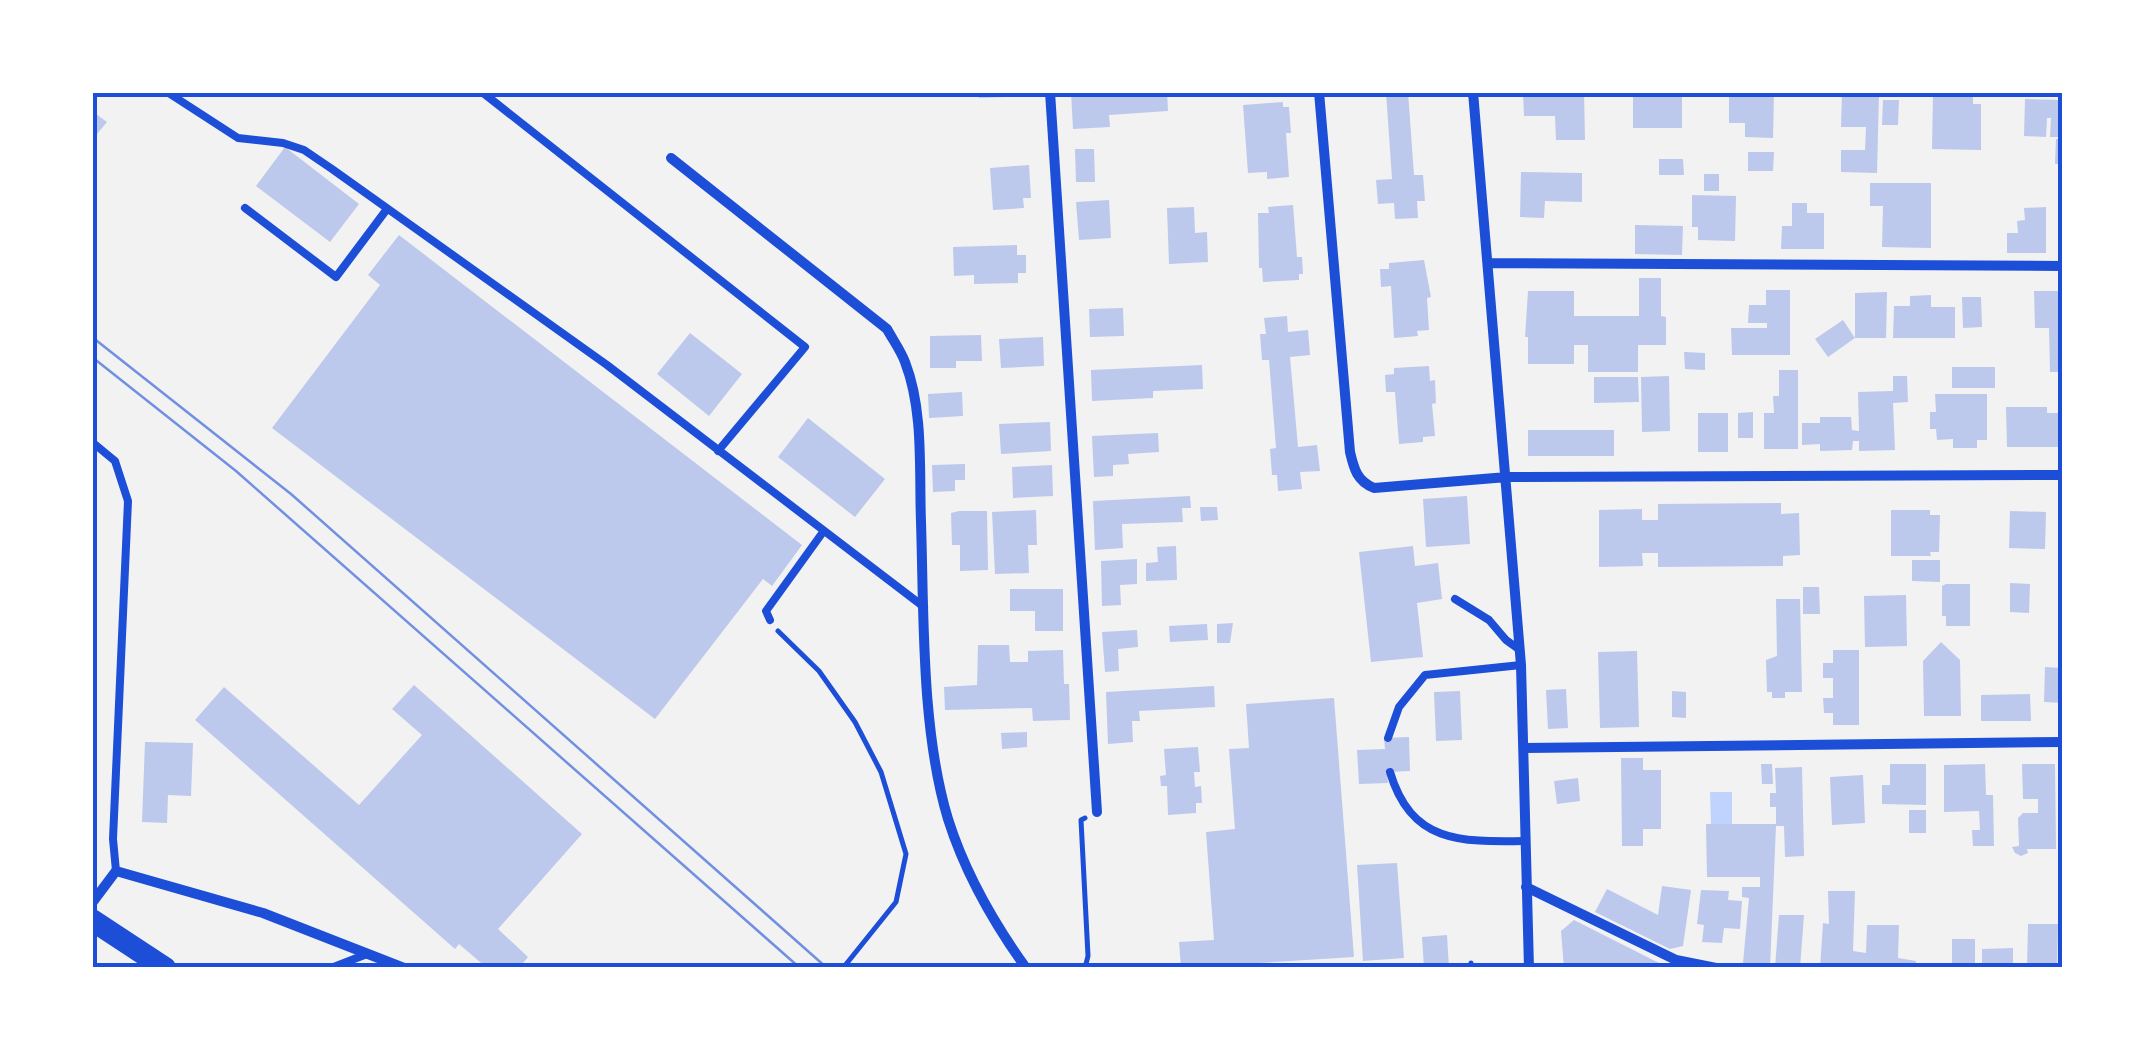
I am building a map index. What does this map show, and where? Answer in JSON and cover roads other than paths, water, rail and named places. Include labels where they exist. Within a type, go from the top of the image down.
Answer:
[{"type":"main road","points":[[92,920],[165,968]]},
{"type":"street","points":[[1050,92],[1097,812]]},
{"type":"street","points":[[1319,92],[1350,452],[1356,476],[1374,488],[1507,477],[2062,474]]},
{"type":"street","points":[[1473,92],[1521,665],[1529,968]]},
{"type":"street","points":[[671,158],[887,329],[906,363],[917,418],[924,607],[936,767],[948,820],[973,882],[1000,932],[1026,968]]},
{"type":"street","points":[[1488,262],[2062,266]]},
{"type":"street","points":[[1524,748],[2062,742]]},
{"type":"street","points":[[92,903],[116,871],[264,913],[404,968]]},
{"type":"street","points":[[1526,887],[1676,964],[1716,968]]},
{"type":"lane","points":[[168,92],[238,138],[283,143],[304,150],[606,365],[924,607]]},
{"type":"lane","points":[[482,92],[805,347],[718,452]]},
{"type":"lane","points":[[245,208],[336,276],[387,209]]},
{"type":"lane","points":[[92,442],[115,461],[128,501],[112,840],[116,871]]},
{"type":"lane","points":[[770,620],[766,610],[823,532]]},
{"type":"lane","points":[[1454,598],[1489,620],[1520,650]]},
{"type":"lane","points":[[1388,738],[1399,707],[1426,675],[1521,665]]},
{"type":"lane","points":[[1390,772],[1397,795],[1421,826],[1438,834],[1481,842],[1525,841]]},
{"type":"lane","points":[[332,968],[366,954]]},
{"type":"water","points":[[1710,792],[1732,792],[1732,824],[1711,824]]},
{"type":"tram line","points":[[92,337],[291,494],[827,968]]},
{"type":"tram line","points":[[92,357],[236,471],[800,968]]}]
